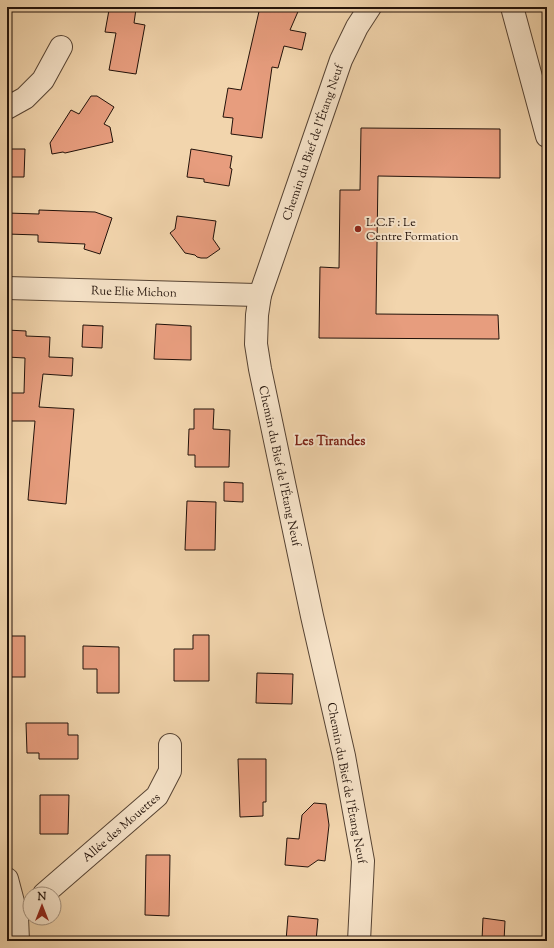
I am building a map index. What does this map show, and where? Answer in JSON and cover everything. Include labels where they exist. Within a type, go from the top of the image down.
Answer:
[{"type":"street","name":"Chemin du Bief de l'Étang Neuf","points":[[358,941],[363,861],[344,756],[312,616],[256,344],[257,315],[260,295],[341,60],[357,27],[370,7]]},
{"type":"street","points":[[512,7],[547,136]]},
{"type":"street","points":[[7,108],[25,98],[43,80],[61,47]]},
{"type":"street","name":"Rue Elie Michon","points":[[7,288],[260,295]]},
{"type":"street","name":"Allée des Mouettes","points":[[53,886],[157,796],[170,771],[170,745]]},
{"type":"street","points":[[8,888],[22,909]]},
{"type":"street","points":[[18,941],[22,917]]},
{"type":"building","points":[[260,7],[300,7],[290,30],[306,33],[302,50],[284,46],[278,68],[272,67],[262,138],[231,134],[233,118],[223,117],[228,88],[241,90]]},
{"type":"building","points":[[136,9],[134,23],[145,25],[136,74],[109,70],[116,33],[105,32],[109,10]]},
{"type":"building","points":[[91,96],[97,96],[114,107],[104,124],[110,127],[113,142],[65,153],[52,154],[50,143],[71,110],[79,114]]},
{"type":"building","points":[[361,128],[500,129],[500,178],[378,176],[376,314],[498,315],[499,339],[319,338],[320,267],[339,268],[340,190],[360,190]]},
{"type":"building","points":[[7,149],[25,149],[24,177],[7,177]]},
{"type":"building","points":[[191,149],[232,156],[230,168],[232,169],[229,186],[204,182],[204,179],[187,177]]},
{"type":"building","points":[[39,210],[95,212],[112,218],[100,254],[84,249],[85,244],[38,242],[38,235],[7,234],[7,213],[39,214]]},
{"type":"building","points":[[177,216],[216,221],[213,239],[220,249],[207,258],[201,258],[185,253],[170,233],[175,229]]},
{"type":"building","points":[[156,324],[191,326],[191,360],[154,359]]},
{"type":"building","points":[[83,325],[103,326],[102,348],[82,347]]},
{"type":"building","points":[[7,330],[26,331],[26,336],[50,337],[49,357],[73,358],[72,376],[43,374],[39,407],[74,409],[66,504],[28,500],[35,421],[7,421],[7,393],[24,393],[25,358],[7,357]]},
{"type":"building","points":[[194,409],[214,409],[213,429],[230,430],[229,467],[195,467],[195,455],[188,455],[189,429],[194,429]]},
{"type":"building","points":[[224,482],[243,483],[243,502],[224,501]]},
{"type":"building","points":[[187,501],[216,502],[215,550],[185,550]]},
{"type":"building","points":[[193,635],[209,635],[209,681],[174,681],[174,649],[193,649]]},
{"type":"building","points":[[7,636],[25,636],[25,677],[7,677]]},
{"type":"building","points":[[83,646],[119,647],[119,693],[97,693],[97,669],[83,669]]},
{"type":"building","points":[[257,673],[293,674],[292,704],[256,703]]},
{"type":"building","points":[[26,723],[68,723],[68,735],[78,735],[78,759],[39,759],[39,753],[27,753]]},
{"type":"building","points":[[238,759],[266,759],[266,802],[263,802],[263,816],[240,817]]},
{"type":"building","points":[[40,795],[69,795],[68,834],[40,834]]},
{"type":"building","points":[[314,803],[326,804],[329,825],[325,861],[318,860],[308,867],[285,865],[287,838],[299,839],[302,815]]},
{"type":"building","points":[[146,855],[170,855],[169,916],[145,915]]},
{"type":"building","points":[[288,916],[318,919],[316,941],[286,941]]},
{"type":"building","points":[[483,918],[505,921],[504,941],[482,940]]},
{"type":"place","name":"L.C.F : Le Centre Formation","points":[[358,229]]},
{"type":"district","name":"Les Tirandes","points":[[330,440]]}]
